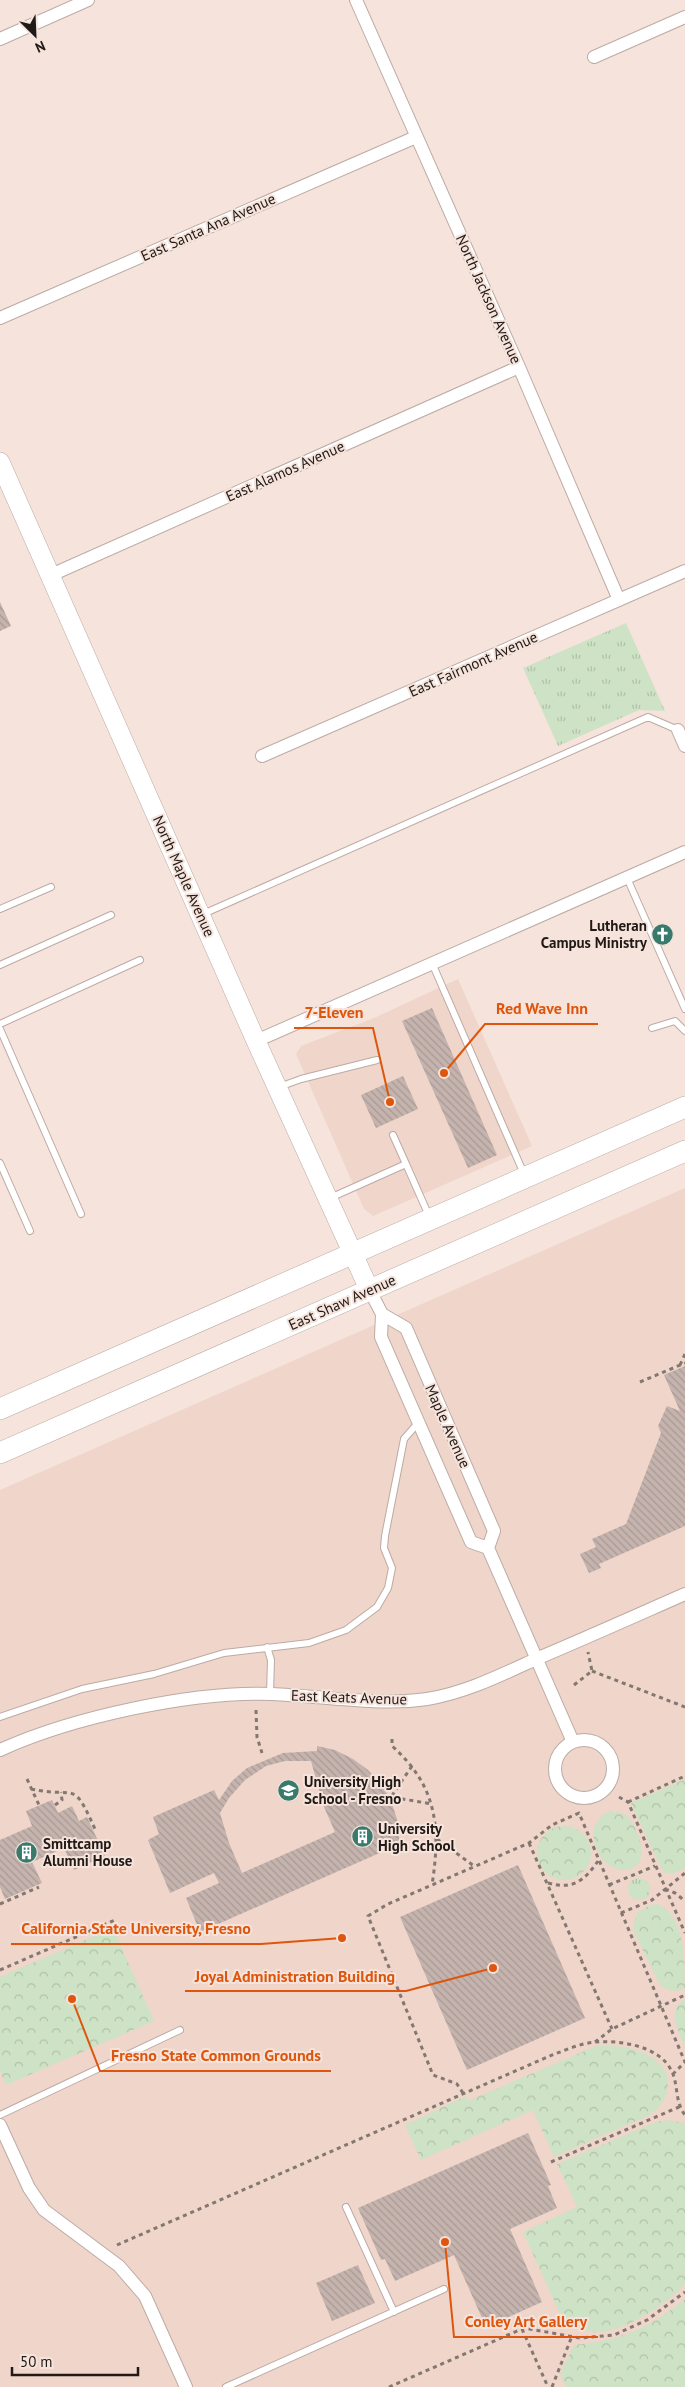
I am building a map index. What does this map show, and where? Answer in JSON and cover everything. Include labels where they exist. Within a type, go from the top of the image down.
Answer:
[{"type":"main road","points":[[0,1409],[685,1108]]},
{"type":"main road","name":"East Shaw Avenue","points":[[0,1453],[685,1151]]},
{"type":"street","points":[[0,39],[88,0]]},
{"type":"street","name":"North Jackson Avenue","points":[[356,0],[520,367],[619,600]]},
{"type":"street","points":[[594,57],[685,17]]},
{"type":"street","name":"East Santa Ana Avenue","points":[[0,318],[416,137]]},
{"type":"street","name":"East Alamos Avenue","points":[[51,575],[520,367]]},
{"type":"street","name":"North Maple Avenue","points":[[0,462],[256,1041],[369,1290]]},
{"type":"street","name":"East Fairmont Avenue","points":[[262,756],[685,571]]},
{"type":"street","points":[[678,730],[685,746]]},
{"type":"street","points":[[256,1041],[685,852]]},
{"type":"street","name":"Maple Avenue","points":[[369,1290],[382,1314],[381,1337],[471,1542],[488,1548],[494,1531],[406,1328],[382,1314]]},
{"type":"street","points":[[488,1548],[573,1742]]},
{"type":"street","name":"East Keats Avenue","points":[[0,1750],[104,1715],[148,1706],[211,1698],[270,1694],[396,1701],[425,1700],[463,1691],[685,1594]]},
{"type":"street","points":[[583,1740],[601,1745],[612,1761],[611,1780],[606,1788],[590,1798],[571,1795],[563,1790],[555,1773],[559,1754],[573,1742],[583,1740]]},
{"type":"street","points":[[0,2125],[29,2188],[44,2210],[119,2266],[145,2296],[186,2387]]},
{"type":"lane","points":[[201,915],[648,717],[678,730]]},
{"type":"lane","points":[[627,878],[685,1009]]},
{"type":"lane","points":[[0,909],[51,887]]},
{"type":"lane","points":[[0,965],[111,916]]},
{"type":"lane","points":[[0,1024],[140,960]]},
{"type":"lane","points":[[432,963],[525,1178]]},
{"type":"lane","points":[[652,1028],[675,1021],[685,1031]]},
{"type":"lane","points":[[0,1029],[80,1214]]},
{"type":"lane","points":[[278,1088],[301,1079],[377,1060]]},
{"type":"lane","points":[[393,1135],[431,1219]]},
{"type":"lane","points":[[0,1164],[30,1231]]},
{"type":"lane","points":[[328,1199],[406,1164]]},
{"type":"lane","points":[[0,1716],[82,1689],[154,1674],[224,1653],[267,1646],[309,1643],[328,1638],[351,1626],[377,1607],[388,1588],[392,1572],[384,1544],[404,1439],[418,1423]]},
{"type":"lane","points":[[267,1646],[271,1660],[270,1694]]},
{"type":"lane","points":[[0,2115],[180,2030]]},
{"type":"lane","points":[[346,2207],[394,2312]]},
{"type":"lane","points":[[226,2387],[444,2289]]},
{"type":"path","points":[[680,1365],[685,1354]]},
{"type":"path","points":[[640,1382],[685,1363]]},
{"type":"path","points":[[588,1651],[592,1670]]},
{"type":"path","points":[[574,1685],[592,1670]]},
{"type":"path","points":[[592,1670],[685,1707]]},
{"type":"path","points":[[256,1710],[257,1737],[262,1754]]},
{"type":"path","points":[[392,1738],[392,1746],[412,1766],[423,1782],[432,1804],[437,1840],[432,1885]]},
{"type":"path","points":[[412,1766],[391,1797],[432,1804]]},
{"type":"path","points":[[628,1802],[685,1776]]},
{"type":"path","points":[[27,1779],[39,1805]]},
{"type":"path","points":[[32,1789],[47,1792],[70,1791],[82,1800],[95,1829]]},
{"type":"path","points":[[55,1805],[62,1800],[62,1792]]},
{"type":"path","points":[[619,1797],[628,1802],[685,1933]]},
{"type":"path","points":[[463,2093],[457,2084],[433,2075],[368,1916],[388,1904],[529,1843],[552,1825],[579,1813],[685,2062],[673,2074]]},
{"type":"path","points":[[437,1840],[474,1867]]},
{"type":"path","points":[[529,1843],[612,2029]]},
{"type":"path","points":[[547,1883],[559,1886],[574,1884],[583,1880],[599,1861]]},
{"type":"path","points":[[609,1885],[655,1866]]},
{"type":"path","points":[[621,1913],[652,1900],[685,1873]]},
{"type":"path","points":[[0,1904],[39,1887]]},
{"type":"path","points":[[665,1888],[685,1900]]},
{"type":"path","points":[[0,1970],[115,1920]]},
{"type":"path","points":[[595,2042],[612,2029],[685,1995]]},
{"type":"path","points":[[117,2245],[552,2055],[595,2042],[612,2042],[640,2047],[664,2061],[673,2074],[679,2107],[685,2115]]},
{"type":"path","points":[[551,2162],[679,2107]]},
{"type":"path","points":[[389,2387],[522,2329],[594,2338],[614,2335],[647,2320],[685,2292]]},
{"type":"path","points":[[522,2329],[548,2387]]},
{"type":"path","points":[[552,2387],[572,2336]]},
{"type":"shaded area","points":[[458,979],[532,1146],[373,1216],[364,1209],[296,1054],[301,1046],[374,1018]]},
{"type":"shaded area","points":[[685,1188],[685,2387],[0,2387],[0,1490]]},
{"type":"green space","points":[[626,623],[665,711],[639,710],[558,746],[523,668]]},
{"type":"green space","points":[[685,1779],[685,1868],[674,1873],[666,1873],[661,1868],[631,1803]]},
{"type":"green space","points":[[609,1812],[624,1814],[634,1826],[641,1846],[640,1860],[634,1868],[624,1870],[612,1867],[602,1859],[595,1845],[594,1827],[602,1815]]},
{"type":"green space","points":[[564,1826],[574,1828],[583,1834],[589,1843],[591,1853],[589,1863],[583,1872],[574,1878],[564,1880],[554,1878],[545,1872],[539,1863],[537,1853],[539,1843],[545,1834],[554,1828]]},
{"type":"green space","points":[[639,1878],[647,1881],[650,1889],[647,1897],[639,1900],[631,1897],[628,1889],[631,1881]]},
{"type":"green space","points":[[657,1904],[666,1909],[673,1918],[682,1940],[685,1988],[675,1991],[660,1985],[635,1934],[633,1926],[637,1913],[650,1905]]},
{"type":"green space","points":[[113,1928],[154,2021],[6,2085],[0,2071],[0,1977]]},
{"type":"green space","points":[[685,1999],[685,2046],[677,2028],[675,2015],[679,2004]]},
{"type":"green space","points":[[596,2046],[613,2046],[639,2051],[647,2054],[660,2064],[667,2075],[668,2088],[663,2101],[655,2111],[640,2120],[554,2157],[533,2110],[421,2160],[405,2125],[466,2096],[468,2101]]},
{"type":"green space","points":[[667,2120],[685,2123],[685,2284],[653,2310],[625,2325],[598,2332],[582,2330],[560,2314],[523,2232],[577,2207],[557,2164],[656,2122]]},
{"type":"green space","points":[[685,2299],[685,2387],[566,2387],[560,2374],[574,2345],[606,2340],[633,2331],[659,2318]]},
{"type":"building","points":[[0,602],[11,626],[0,631]]},
{"type":"building","points":[[432,1008],[497,1155],[468,1168],[402,1021]]},
{"type":"building","points":[[403,1076],[418,1109],[376,1128],[361,1095]]},
{"type":"building","points":[[685,1366],[685,1526],[599,1564],[601,1568],[589,1573],[580,1554],[596,1547],[592,1539],[626,1524],[661,1433],[658,1426],[667,1406],[680,1411],[664,1375]]},
{"type":"building","name":"University High School","points":[[317,1746],[335,1750],[353,1759],[368,1770],[380,1783],[390,1798],[397,1819],[400,1844],[200,1932],[186,1898],[219,1883],[214,1873],[170,1893],[148,1840],[159,1834],[153,1817],[214,1790],[219,1800],[232,1781],[247,1768],[283,1753],[317,1751]],"holes":[[[285,1761],[311,1761],[324,1807],[335,1832],[242,1873],[229,1843],[220,1813],[229,1798],[245,1780],[266,1766]]]},
{"type":"building","name":"Smittcamp Alumni House","points":[[52,1800],[58,1813],[72,1806],[79,1821],[87,1817],[105,1856],[74,1870],[64,1848],[32,1862],[42,1883],[5,1899],[0,1887],[0,1840],[32,1826],[26,1811]]},
{"type":"building","points":[[518,1865],[585,2018],[467,2070],[400,1917]]},
{"type":"building","points":[[528,2133],[551,2185],[548,2186],[557,2208],[510,2229],[542,2302],[486,2327],[454,2255],[395,2281],[385,2259],[381,2260],[358,2208]]},
{"type":"building","points":[[358,2265],[375,2303],[332,2321],[316,2283]]},
{"type":"place","name":"Lutheran Campus Ministry","points":[[663,934]]},
{"type":"place","name":"Red Wave Inn","points":[[444,1073]]},
{"type":"place","name":"7-Eleven","points":[[390,1102]]},
{"type":"place","name":"University High School - Fresno","points":[[288,1790]]},
{"type":"place","name":"University High School","points":[[362,1837]]},
{"type":"place","name":"Smittcamp Alumni House","points":[[27,1852]]},
{"type":"place","name":"California State University, Fresno","points":[[342,1938]]},
{"type":"place","name":"Joyal Administration Building","points":[[493,1968]]},
{"type":"place","name":"Fresno State Common Grounds","points":[[72,1999]]},
{"type":"place","name":"Conley Art Gallery","points":[[445,2242]]}]
